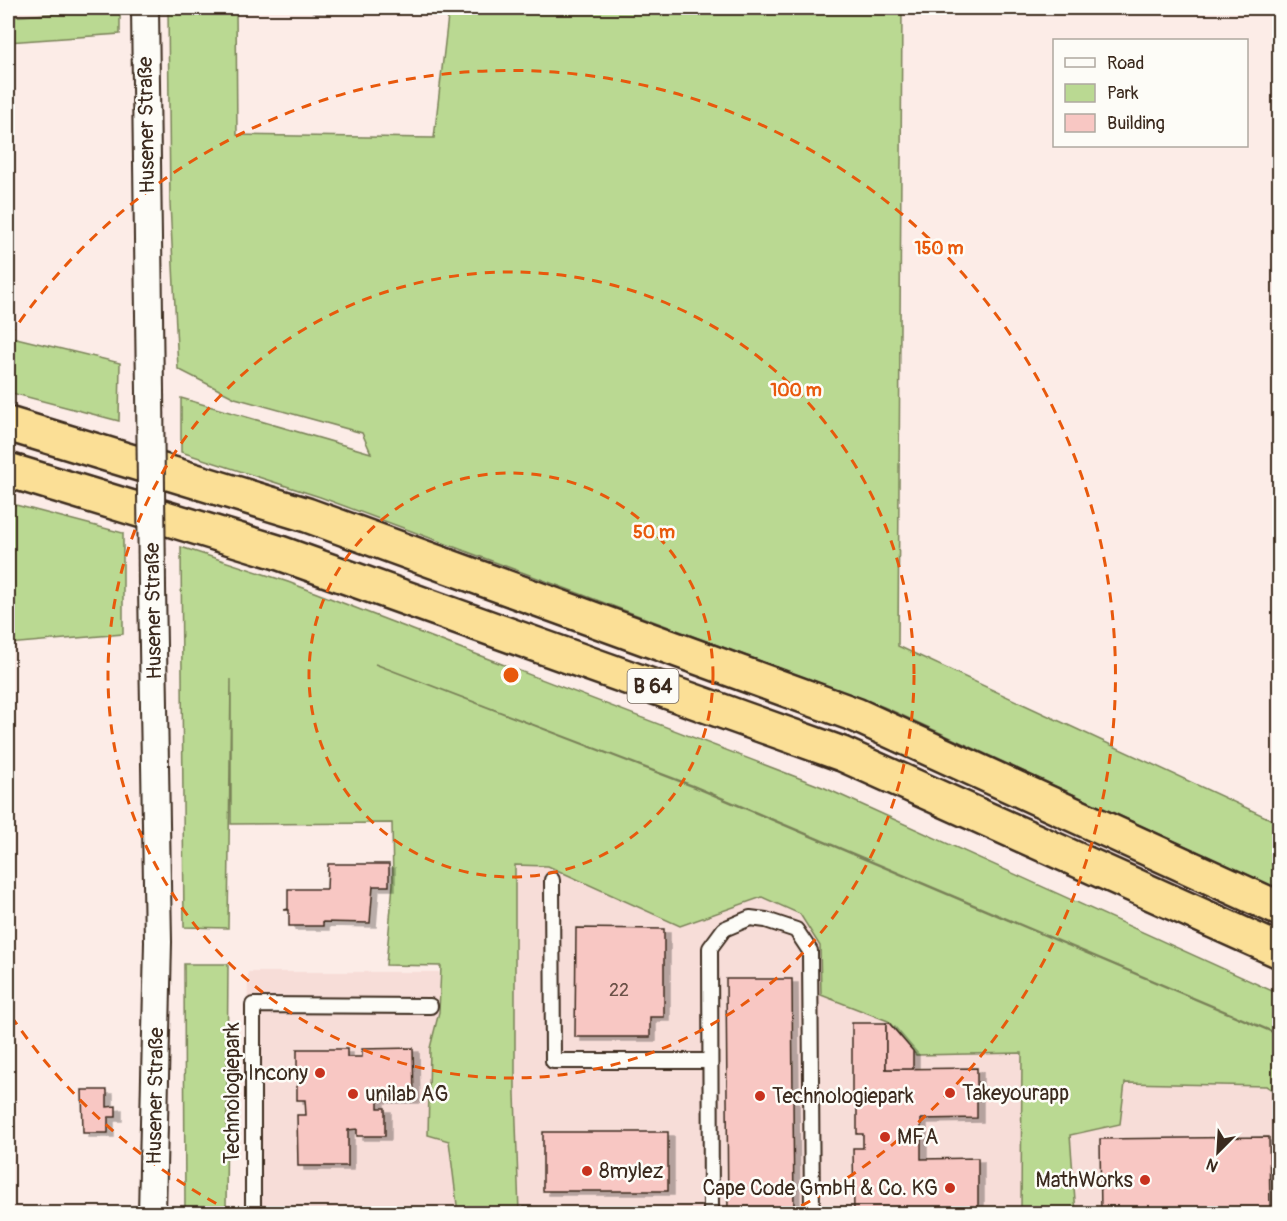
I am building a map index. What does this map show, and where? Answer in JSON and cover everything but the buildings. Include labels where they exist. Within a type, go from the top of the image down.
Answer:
[{"type":"highway","name":"B 64","points":[[8,424],[57,437],[307,515],[856,715],[1280,909]]},
{"type":"highway","name":"B 64","points":[[8,470],[277,552],[842,753],[1280,951]]},
{"type":"street","name":"Husener Straße","points":[[145,8],[158,942],[152,1214]]},
{"type":"lane","points":[[552,880],[553,1061],[710,1061]]},
{"type":"lane","points":[[711,1214],[710,948],[724,928],[750,918],[766,920],[796,930],[810,951],[812,1214]]},
{"type":"lane","name":"Technologiepark","points":[[253,1214],[253,1005],[429,1006]]},
{"type":"shaded area","name":"Technologiepark","points":[[514,865],[548,866],[680,926],[761,897],[800,914],[820,946],[822,995],[888,1021],[916,1055],[1022,1053],[1021,1213],[519,1213],[515,1094]]},
{"type":"shaded area","points":[[248,972],[439,972],[439,1012],[430,1048],[428,1134],[449,1141],[458,1213],[244,1214]]},
{"type":"shaded area","points":[[1125,1083],[1266,1086],[1279,1094],[1279,1213],[1076,1213],[1070,1135],[1120,1124]]},
{"type":"green space","points":[[102,8],[120,8],[120,34],[8,42],[8,17],[101,10]]},
{"type":"green space","points":[[168,8],[236,8],[237,135],[434,138],[449,8],[902,8],[898,646],[1279,823],[1279,889],[884,707],[320,497],[181,452],[181,398],[371,453],[362,433],[235,398],[178,369],[170,203]]},
{"type":"green space","points":[[8,336],[120,363],[119,421],[8,392]]},
{"type":"green space","points":[[8,503],[123,533],[123,634],[8,644]]},
{"type":"green space","points":[[181,547],[288,582],[825,788],[1279,994],[1279,1034],[694,786],[375,664],[694,787],[1279,1035],[1279,1094],[1266,1086],[1125,1083],[1120,1124],[1070,1135],[1076,1213],[1021,1213],[1022,1053],[916,1055],[888,1021],[821,995],[820,946],[800,914],[762,897],[680,926],[548,866],[515,865],[515,1094],[519,1213],[458,1213],[449,1141],[428,1135],[430,1048],[439,1012],[441,966],[386,965],[393,884],[392,823],[231,824],[231,679],[228,928],[184,927]]},
{"type":"green space","points":[[184,964],[228,964],[226,1213],[185,1213]]},
{"type":"place","name":"Incony","points":[[320,1073]]},
{"type":"place","name":"Takeyourapp","points":[[950,1093]]},
{"type":"place","name":"unilab AG","points":[[353,1094]]},
{"type":"place","name":"Technologiepark","points":[[760,1096]]},
{"type":"place","name":"MFA","points":[[885,1137]]},
{"type":"place","name":"8mylez","points":[[587,1171]]},
{"type":"place","name":"MathWorks","points":[[1145,1180]]},
{"type":"place","name":"Cape Code GmbH & Co. KG","points":[[950,1188]]}]
